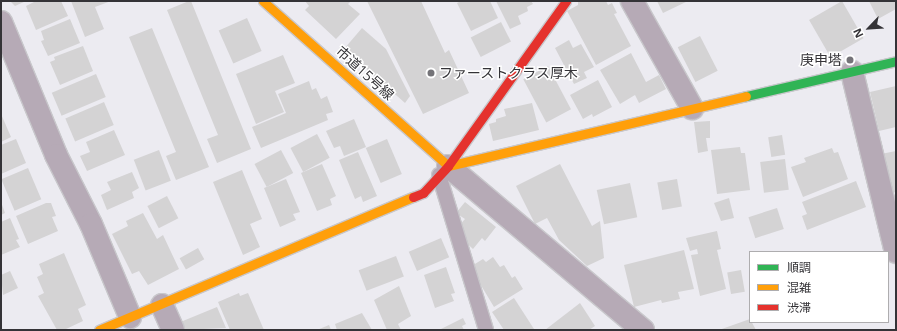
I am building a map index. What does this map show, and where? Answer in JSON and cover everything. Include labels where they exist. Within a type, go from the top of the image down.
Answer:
[{"type":"street","name":"市道15号線","points":[[264,1],[443,170]]},
{"type":"street","points":[[99,330],[162,305],[400,204],[422,193],[443,170],[566,1]]},
{"type":"street","points":[[632,1],[692,108]]},
{"type":"street","points":[[1,22],[56,155],[92,224],[130,317]]},
{"type":"street","points":[[443,170],[692,108],[896,61]]},
{"type":"street","points":[[852,72],[896,252]]},
{"type":"street","points":[[443,170],[643,330]]},
{"type":"street","points":[[162,305],[172,330]]},
{"type":"lane","points":[[443,170],[486,330]]},
{"type":"building","points":[[10,1],[26,1],[15,6]]},
{"type":"building","points":[[36,1],[61,1],[68,16],[36,30],[26,6]]},
{"type":"building","points":[[71,1],[111,1],[95,7],[104,29],[85,37]]},
{"type":"building","points":[[191,1],[251,149],[217,163],[207,139],[218,135],[167,10]]},
{"type":"building","points":[[305,1],[351,1],[348,4],[360,14],[336,39],[305,10],[309,6]]},
{"type":"building","name":"ファーストクラス厚木","points":[[367,1],[421,1],[445,53],[449,50],[469,93],[423,114]]},
{"type":"building","points":[[461,1],[490,1],[498,18],[471,31],[457,3]]},
{"type":"building","points":[[496,1],[531,1],[533,4],[527,7],[528,11],[518,16],[521,24],[510,29]]},
{"type":"building","points":[[578,1],[606,1],[608,5],[612,3],[617,13],[614,14],[631,46],[596,65],[567,11],[578,5]]},
{"type":"building","points":[[657,1],[688,1],[663,13]]},
{"type":"building","points":[[842,1],[864,38],[831,57],[809,20]]},
{"type":"building","points":[[869,1],[896,1],[896,9],[878,19]]},
{"type":"building","points":[[247,18],[262,51],[233,63],[219,31]]},
{"type":"building","points":[[70,19],[80,43],[48,56],[41,41],[44,40],[41,31]]},
{"type":"building","points":[[501,22],[511,42],[481,57],[471,37]]},
{"type":"building","points":[[152,28],[209,167],[176,180],[166,156],[176,152],[129,37]]},
{"type":"building","points":[[362,28],[386,49],[410,96],[405,103],[344,49]]},
{"type":"building","points":[[700,36],[718,71],[695,82],[678,47]]},
{"type":"building","points":[[569,40],[573,48],[581,44],[594,67],[584,72],[587,78],[574,84],[555,48]]},
{"type":"building","points":[[83,46],[93,71],[60,85],[50,62],[55,60],[54,57]]},
{"type":"building","points":[[631,53],[646,82],[659,75],[666,89],[639,103],[635,95],[620,104],[600,70]]},
{"type":"building","points":[[283,55],[295,83],[275,91],[284,112],[256,124],[236,74]]},
{"type":"building","points":[[548,66],[571,109],[546,122],[523,79]]},
{"type":"building","points":[[96,74],[106,97],[62,116],[52,93]]},
{"type":"building","points":[[598,80],[612,107],[593,117],[592,114],[583,119],[570,95]]},
{"type":"building","points":[[309,81],[312,90],[316,88],[321,99],[327,96],[333,112],[326,114],[328,120],[261,148],[252,127],[286,113],[278,94]]},
{"type":"building","points":[[896,86],[896,127],[879,131],[870,92]]},
{"type":"building","points":[[104,102],[114,125],[75,141],[65,118]]},
{"type":"building","points":[[532,103],[539,130],[493,141],[489,124],[496,122],[496,119],[506,116],[504,109]]},
{"type":"building","points":[[1,114],[11,137],[1,142]]},
{"type":"building","points":[[354,119],[366,147],[344,156],[340,146],[334,148],[326,131]]},
{"type":"building","points":[[710,121],[710,138],[706,138],[708,151],[698,153],[694,122]]},
{"type":"building","points":[[114,130],[125,155],[87,171],[80,156],[90,152],[86,142]]},
{"type":"building","points":[[317,134],[330,158],[303,172],[291,148]]},
{"type":"building","points":[[782,135],[785,155],[771,157],[768,137]]},
{"type":"building","points":[[16,139],[26,163],[1,174],[1,145]]},
{"type":"building","points":[[387,139],[402,174],[381,183],[366,148]]},
{"type":"building","points":[[740,147],[741,153],[745,153],[750,190],[717,194],[711,150]]},
{"type":"building","points":[[832,148],[834,153],[838,152],[848,179],[803,197],[791,167],[806,162],[804,158]]},
{"type":"building","points":[[159,150],[171,181],[146,190],[134,160]]},
{"type":"building","points":[[281,150],[293,173],[267,187],[255,164]]},
{"type":"building","points":[[896,151],[896,192],[889,194],[881,154]]},
{"type":"building","points":[[358,152],[377,196],[363,202],[361,196],[355,199],[339,160]]},
{"type":"building","points":[[785,159],[789,190],[764,193],[760,162]]},
{"type":"building","points":[[322,164],[336,196],[330,199],[332,205],[317,211],[301,173]]},
{"type":"building","points":[[560,164],[592,226],[600,221],[604,258],[587,266],[559,240],[547,218],[535,224],[516,186]]},
{"type":"building","points":[[28,168],[41,199],[15,211],[1,179]]},
{"type":"building","points":[[242,170],[262,219],[250,224],[260,247],[243,255],[213,182]]},
{"type":"building","points":[[132,172],[139,188],[132,192],[134,198],[107,210],[101,195],[111,190],[107,182]]},
{"type":"building","points":[[286,179],[300,212],[293,214],[296,220],[280,227],[264,188]]},
{"type":"building","points":[[677,179],[682,207],[662,210],[657,182]]},
{"type":"building","points":[[856,181],[866,207],[807,230],[802,216],[807,214],[802,202]]},
{"type":"building","points":[[630,183],[637,217],[604,224],[597,190]]},
{"type":"building","points":[[167,196],[178,218],[159,228],[147,206]]},
{"type":"building","points":[[729,198],[734,218],[721,221],[714,203]]},
{"type":"building","points":[[1,202],[5,213],[1,215]]},
{"type":"building","points":[[465,202],[496,227],[485,241],[482,238],[473,249],[462,239],[466,235],[457,228],[465,219],[456,213]]},
{"type":"building","points":[[46,203],[51,203],[56,216],[52,217],[58,231],[28,244],[16,216]]},
{"type":"building","points":[[777,208],[784,229],[755,238],[748,217]]},
{"type":"building","points":[[143,213],[157,239],[163,235],[179,269],[148,285],[139,271],[132,274],[112,234],[128,226],[126,221]]},
{"type":"building","points":[[10,218],[19,239],[16,240],[20,247],[1,255],[1,222]]},
{"type":"building","points":[[717,231],[721,249],[717,250],[726,289],[700,296],[691,255],[698,254],[697,249],[690,251],[686,238]]},
{"type":"building","points":[[441,238],[449,257],[417,271],[409,252]]},
{"type":"building","points":[[198,248],[204,259],[186,270],[180,258]]},
{"type":"building","points":[[684,250],[694,289],[678,292],[680,299],[662,303],[661,300],[634,307],[624,265]]},
{"type":"building","points":[[64,253],[86,305],[78,309],[83,321],[64,330],[57,330],[38,296],[44,293],[37,277],[43,274],[39,264]]},
{"type":"building","points":[[396,256],[404,277],[367,291],[359,270]]},
{"type":"building","points":[[493,257],[500,267],[504,265],[512,278],[515,276],[523,289],[494,307],[470,267],[483,259],[486,262]]},
{"type":"building","points":[[446,267],[455,293],[451,294],[454,301],[435,308],[424,275]]},
{"type":"building","points":[[741,270],[745,292],[731,294],[727,272]]},
{"type":"building","points":[[10,271],[18,288],[3,295],[1,275]]},
{"type":"building","points":[[399,286],[411,316],[398,324],[401,330],[387,330],[374,300]]},
{"type":"building","points":[[239,293],[240,296],[248,293],[264,330],[230,330],[218,302]]},
{"type":"building","points":[[514,298],[534,329],[533,330],[504,330],[492,312]]},
{"type":"building","points":[[580,303],[595,326],[589,330],[545,330]]},
{"type":"building","points":[[217,307],[226,328],[181,330],[178,323]]},
{"type":"building","points":[[362,313],[372,330],[337,330],[335,324]]},
{"type":"building","points":[[463,318],[466,324],[462,326],[464,330],[439,330]]},
{"type":"building","points":[[749,319],[749,323],[752,323],[756,330],[719,330]]},
{"type":"building","points":[[329,325],[331,330],[317,330]]},
{"type":"traffic: fast","points":[[746,96],[896,61]]},
{"type":"traffic: slow","points":[[263,1],[448,166]]},
{"type":"traffic: slow","points":[[448,166],[746,96]]},
{"type":"traffic: slow","points":[[99,330],[413,197]]},
{"type":"traffic: jam","points":[[413,197],[423,193],[448,166],[566,1]]},
{"type":"place","name":"庚申塔","points":[[850,60]]},
{"type":"place","name":"ファーストクラス厚木","points":[[431,73]]}]
